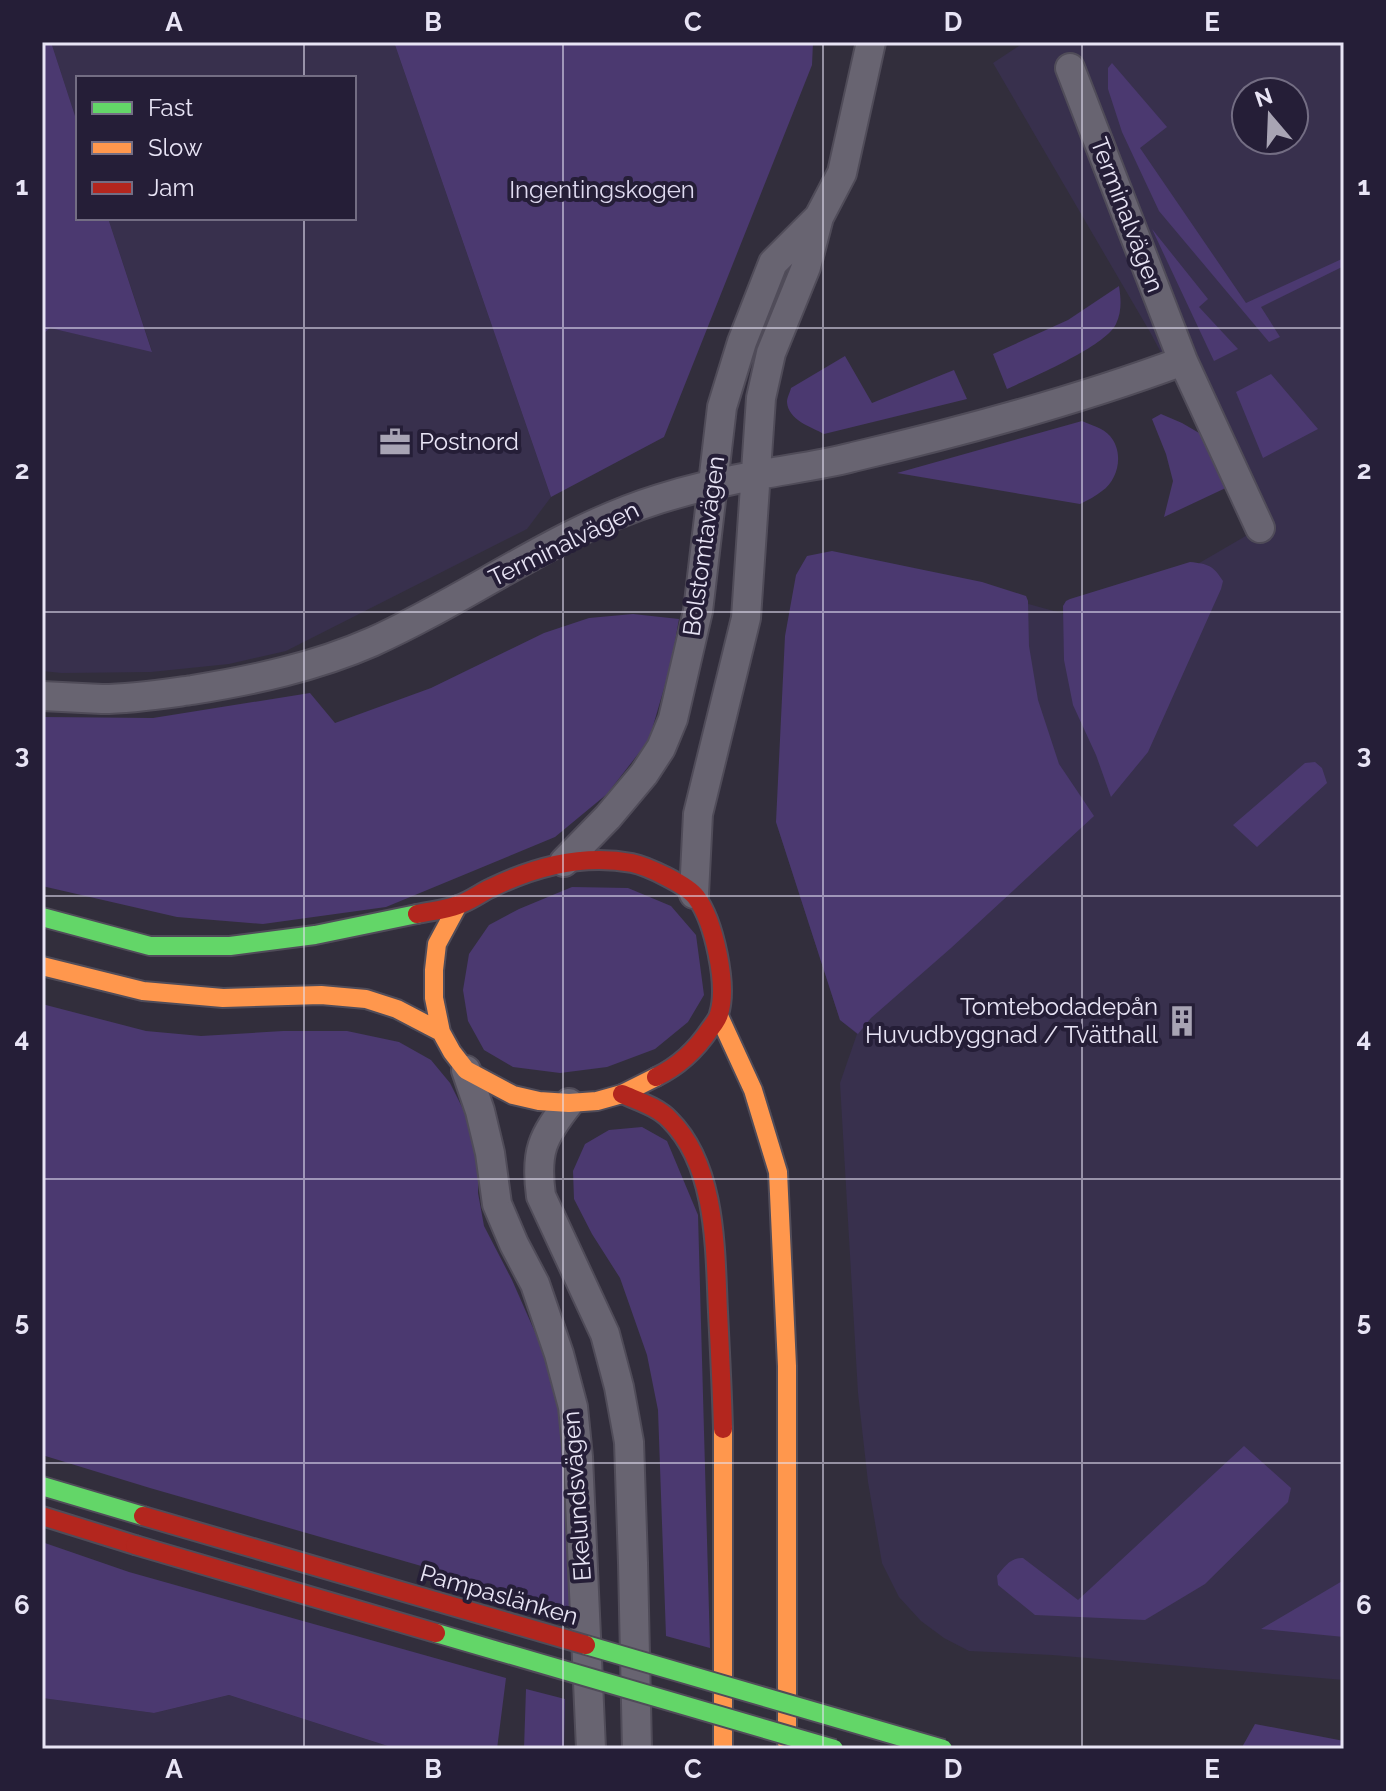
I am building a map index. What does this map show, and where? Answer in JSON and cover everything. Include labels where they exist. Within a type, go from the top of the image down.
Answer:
[{"type":"main road","points":[[42,917],[150,946],[230,946],[315,935],[458,905],[517,877],[564,862],[634,863],[673,880],[694,894],[704,910],[719,958],[722,992],[719,1016],[697,1048],[670,1070],[622,1094],[597,1101],[569,1103],[513,1095],[466,1070],[441,1032],[434,998],[437,944],[458,905]]},
{"type":"main road","points":[[42,966],[143,991],[223,998],[321,995],[366,999],[397,1009],[441,1032]]},
{"type":"main road","points":[[719,1016],[753,1090],[778,1172],[787,1366],[787,1749]]},
{"type":"main road","points":[[622,1094],[647,1104],[669,1118],[687,1140],[701,1169],[714,1231],[724,1442],[723,1749]]},
{"type":"main road","name":"Pampaslänken","points":[[42,1486],[943,1749]]},
{"type":"main road","points":[[42,1516],[834,1749]]},
{"type":"street","name":"Bolstomtavägen","points":[[694,894],[698,814],[746,618],[761,398],[768,364],[806,267],[819,217],[842,173],[871,42]]},
{"type":"street","name":"Terminalvägen","points":[[1070,68],[1183,361],[1260,528]]},
{"type":"street","name":"Bolstomtavägen","points":[[564,862],[644,774],[661,748],[673,719],[698,611],[722,407],[742,342],[773,263],[819,217]]},
{"type":"street","name":"Terminalvägen","points":[[42,696],[105,699],[171,693],[244,682],[306,667],[372,642],[597,524],[657,500],[757,475],[853,457],[987,423],[1118,385],[1183,361]]},
{"type":"street","name":"Ekelundsvägen","points":[[466,1070],[490,1153],[497,1204],[535,1284],[573,1407],[591,1749]]},
{"type":"street","points":[[569,1103],[550,1126],[540,1148],[538,1171],[541,1196],[605,1334],[629,1442],[637,1749]]},
{"type":"shaded area","points":[[51,42],[394,42],[551,497],[527,529],[286,651],[229,664],[151,672],[42,671],[42,335],[50,328],[152,351],[109,220],[356,220],[356,76],[76,76],[76,119]]},
{"type":"shaded area","points":[[1025,42],[1344,42],[1344,1680],[1052,1655],[969,1651],[921,1621],[899,1597],[882,1563],[868,1482],[858,1393],[840,1083],[857,1034],[840,1020],[776,822],[866,559],[1068,615],[1158,587],[1256,530],[1150,332],[993,63]]},
{"type":"shaded area","points":[[229,1695],[397,1749],[42,1749],[42,1698],[154,1713]]},
{"type":"green space","points":[[42,42],[51,42],[76,119],[76,220],[109,220],[152,352],[50,328],[42,335]]},
{"type":"green space","name":"Ingentingskogen","points":[[394,42],[813,42],[812,65],[664,437],[551,497]]},
{"type":"green space","points":[[1112,63],[1167,127],[1140,148],[1246,303],[1344,258],[1344,266],[1261,307],[1280,337],[1269,342],[1159,211],[1122,132],[1108,89],[1108,68]]},
{"type":"green space","points":[[1152,229],[1208,299],[1199,307],[1238,349],[1214,361]]},
{"type":"green space","points":[[1119,286],[1119,314],[1109,333],[1067,361],[1007,389],[993,354],[1068,320]]},
{"type":"green space","points":[[845,356],[872,403],[954,370],[967,399],[824,434],[791,414],[787,398],[791,388]]},
{"type":"green space","points":[[1271,374],[1318,429],[1263,458],[1236,392]]},
{"type":"green space","points":[[1161,414],[1206,437],[1232,485],[1164,517],[1173,481],[1152,419]]},
{"type":"green space","points":[[1082,421],[1110,436],[1117,450],[1118,465],[1108,486],[1080,504],[897,473]]},
{"type":"green space","points":[[832,551],[982,582],[1026,596],[1029,646],[1038,700],[1059,764],[1094,816],[871,1018],[858,1034],[840,1020],[776,822],[785,636],[796,575],[807,556]]},
{"type":"green space","points":[[1190,562],[1213,568],[1223,581],[1221,589],[1148,752],[1111,797],[1073,705],[1064,660],[1063,606],[1070,599]]},
{"type":"green space","points":[[633,614],[679,619],[671,664],[649,740],[607,794],[555,837],[386,907],[263,924],[177,917],[42,886],[42,717],[153,718],[310,693],[335,723],[431,688],[544,633],[589,618]]},
{"type":"green space","points":[[1315,762],[1322,768],[1327,783],[1257,847],[1233,825],[1305,763]]},
{"type":"green space","points":[[572,887],[628,888],[671,906],[696,935],[704,995],[688,1022],[655,1049],[607,1067],[560,1073],[513,1067],[484,1050],[468,1021],[463,990],[469,954],[489,925]]},
{"type":"green space","points":[[42,1004],[146,1031],[201,1036],[347,1031],[399,1042],[431,1060],[450,1083],[470,1123],[479,1159],[478,1193],[484,1226],[542,1348],[562,1422],[571,1609],[42,1455]]},
{"type":"green space","points":[[642,1127],[667,1141],[698,1215],[710,1648],[666,1636],[658,1410],[647,1355],[620,1278],[574,1199],[573,1171],[585,1144],[609,1130]]},
{"type":"green space","points":[[1244,1446],[1291,1488],[1288,1502],[1205,1584],[1145,1620],[1035,1615],[998,1585],[997,1576],[1005,1566],[1023,1558],[1078,1600]]},
{"type":"green space","points":[[42,1542],[129,1572],[506,1678],[497,1749],[397,1749],[229,1695],[154,1713],[42,1698]]},
{"type":"green space","points":[[1344,1580],[1344,1637],[1261,1629]]},
{"type":"green space","points":[[526,1689],[565,1699],[564,1749],[524,1749]]},
{"type":"green space","points":[[1255,1724],[1344,1741],[1344,1749],[1241,1749]]},
{"type":"traffic: fast","points":[[42,917],[150,946],[230,946],[315,935],[417,914]]},
{"type":"traffic: fast","points":[[42,1486],[143,1516]]},
{"type":"traffic: fast","points":[[436,1633],[834,1749]]},
{"type":"traffic: fast","points":[[586,1645],[943,1749]]},
{"type":"traffic: slow","points":[[458,905],[437,944],[434,998],[441,1032],[466,1070],[513,1095],[569,1103],[597,1101],[622,1094],[656,1077]]},
{"type":"traffic: slow","points":[[42,966],[143,991],[223,998],[321,995],[366,999],[397,1009],[441,1032]]},
{"type":"traffic: slow","points":[[719,1016],[753,1090],[778,1172],[787,1366],[787,1743]]},
{"type":"traffic: slow","points":[[723,1429],[723,1749]]},
{"type":"traffic: jam","points":[[417,914],[458,905],[542,868],[578,861],[632,863],[684,887],[703,908],[714,937],[722,987],[721,1002],[718,1018],[699,1044],[680,1063],[656,1077]]},
{"type":"traffic: jam","points":[[622,1094],[654,1108],[670,1120],[697,1161],[705,1185],[716,1262],[723,1429]]},
{"type":"traffic: jam","points":[[42,1516],[135,1545]]},
{"type":"traffic: jam","points":[[143,1516],[586,1645]]},
{"type":"traffic: jam","points":[[135,1545],[436,1633]]},
{"type":"place","name":"Postnord","points":[[395,442]]},
{"type":"place","name":"Tomtebodadepån Huvudbyggnad / Tvätthall","points":[[1182,1021]]}]
